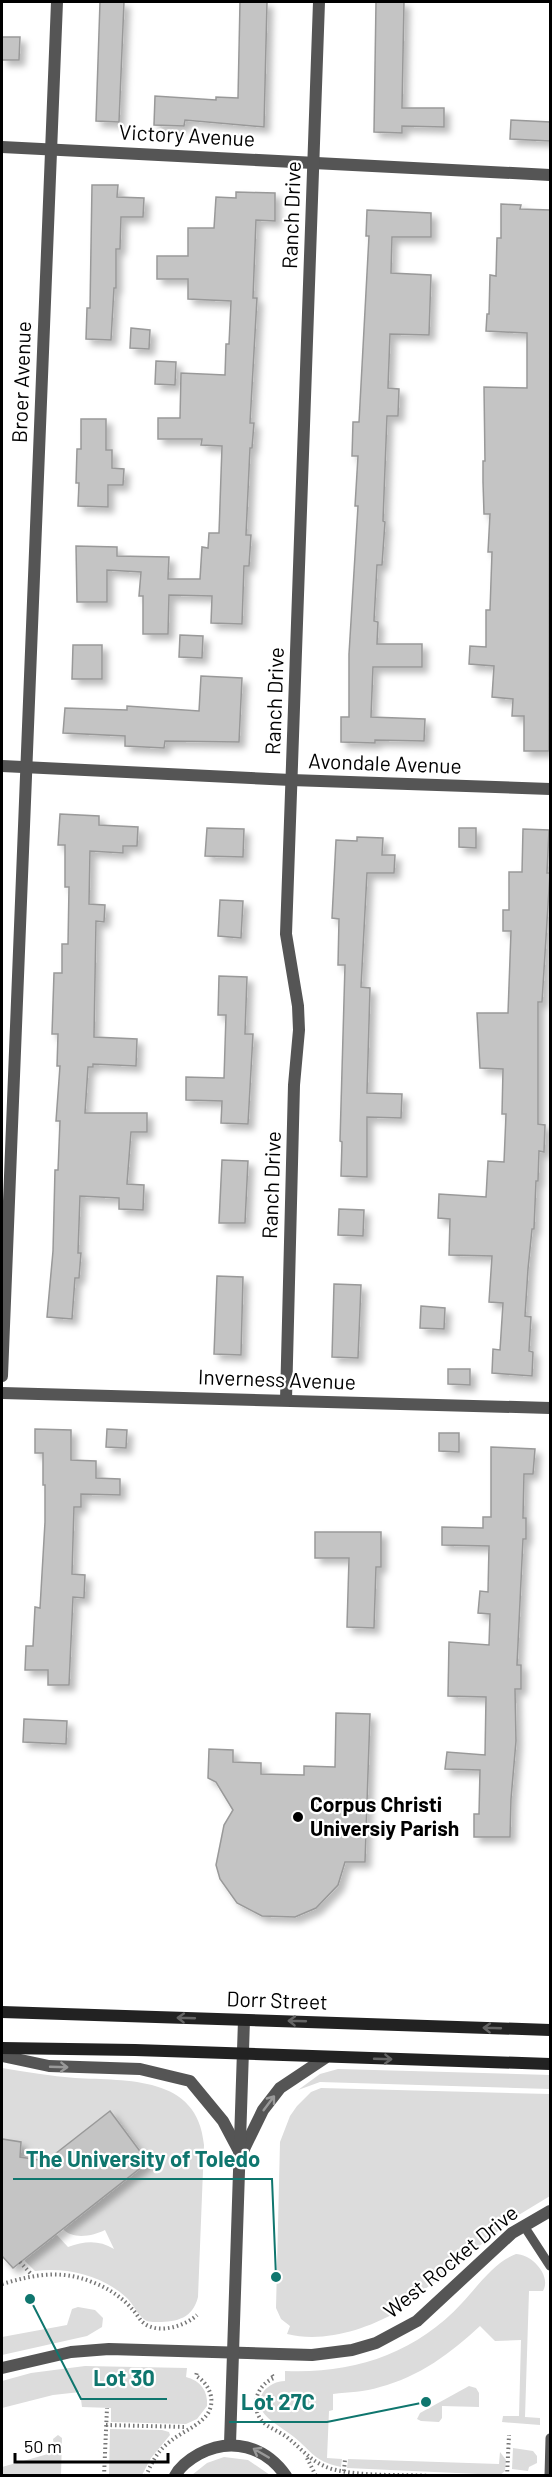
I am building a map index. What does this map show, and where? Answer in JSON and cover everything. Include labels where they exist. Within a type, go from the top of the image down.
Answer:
[{"type":"main road","name":"Dorr Street","points":[[2,2012],[550,2030]]},
{"type":"main road","points":[[2,2048],[550,2064]]},
{"type":"street","name":"Broer Avenue","points":[[2,1376],[57,2]]},
{"type":"street","name":"Ranch Drive","points":[[286,1400],[294,1085],[299,1030],[298,1006],[286,934],[319,2]]},
{"type":"street","name":"Victory Avenue","points":[[2,147],[550,175]]},
{"type":"street","name":"Avondale Avenue","points":[[2,766],[291,780],[550,789]]},
{"type":"street","name":"Inverness Avenue","points":[[2,1393],[550,1408]]},
{"type":"street","points":[[230,2444],[244,2019]]},
{"type":"street","points":[[2,2056],[49,2067],[140,2069],[190,2080],[223,2121],[241,2154]]},
{"type":"street","points":[[241,2154],[263,2110],[280,2088],[325,2058]]},
{"type":"street","name":"West Rocket Drive","points":[[2,2368],[71,2352],[128,2349],[312,2355],[352,2350],[376,2343],[417,2321],[512,2233],[550,2211]]},
{"type":"street","points":[[175,2475],[192,2457],[211,2448],[230,2444],[249,2447],[266,2455],[286,2475]]},
{"type":"lane","points":[[524,2226],[550,2266]]},
{"type":"lane","points":[[549,2475],[550,2438]]},
{"type":"path","points":[[21,2262],[32,2276]]},
{"type":"path","points":[[2,2284],[43,2273],[67,2275],[91,2282],[120,2297],[142,2322],[150,2326],[177,2326],[190,2321],[197,2315]]},
{"type":"path","points":[[146,2475],[159,2451],[204,2418],[211,2405],[209,2389],[196,2376],[197,2372]]},
{"type":"path","points":[[272,2374],[274,2378],[262,2386],[257,2394],[258,2413],[265,2424],[289,2438],[306,2456],[316,2475]]},
{"type":"path","points":[[104,2475],[106,2408]]},
{"type":"path","points":[[106,2425],[189,2427]]},
{"type":"path","points":[[507,2475],[510,2435]]},
{"type":"path","points":[[306,2456],[321,2465],[344,2471],[429,2475]]},
{"type":"path","points":[[344,2471],[345,2459]]},
{"type":"path","points":[[376,2475],[382,2474]]},
{"type":"shaded area","points":[[2,2068],[66,2077],[137,2082],[157,2086],[174,2094],[189,2105],[199,2122],[204,2145],[198,2297],[196,2304],[188,2314],[178,2320],[148,2321],[140,2315],[127,2298],[95,2278],[59,2270],[35,2271],[24,2260],[56,2234],[68,2247],[92,2242],[114,2249],[105,2230],[78,2236],[63,2229],[148,2162],[110,2112],[46,2161],[20,2157],[21,2142],[5,2139],[2,2142]]},
{"type":"shaded area","points":[[338,2069],[550,2075],[550,2089],[320,2082],[298,2090],[320,2074]]},
{"type":"shaded area","points":[[321,2088],[550,2094],[550,2196],[517,2216],[395,2313],[370,2325],[329,2336],[287,2334],[290,2326],[281,2319],[276,2308],[280,2142],[290,2116],[297,2106],[311,2092]]},
{"type":"shaded area","points":[[516,2254],[534,2261],[545,2278],[543,2291],[529,2291],[525,2417],[540,2418],[540,2425],[502,2422],[503,2416],[519,2416],[521,2340],[495,2341],[480,2326],[446,2355],[408,2377],[374,2389],[333,2394],[333,2410],[329,2411],[327,2458],[342,2459],[341,2467],[318,2458],[262,2411],[260,2398],[264,2391],[273,2384],[285,2381],[285,2371],[335,2369],[381,2357],[403,2348],[444,2321],[493,2269]]},
{"type":"shaded area","points":[[78,2307],[95,2310],[103,2318],[102,2327],[87,2336],[2,2355],[2,2337],[67,2325],[72,2309]]},
{"type":"shaded area","points":[[85,2366],[187,2368],[186,2377],[196,2381],[202,2387],[207,2406],[197,2419],[186,2424],[111,2422],[111,2408],[82,2407],[80,2392],[53,2395],[2,2408],[2,2381],[31,2373]]},
{"type":"shaded area","points":[[469,2386],[476,2388],[479,2393],[479,2407],[442,2406],[442,2418],[439,2422],[417,2419],[420,2413]]},
{"type":"shaded area","points":[[110,2429],[162,2430],[169,2432],[170,2435],[151,2458],[142,2475],[109,2475]]},
{"type":"shaded area","points":[[58,2435],[62,2438],[61,2475],[2,2475],[2,2467],[55,2452],[53,2439]]},
{"type":"shaded area","points":[[513,2448],[533,2451],[537,2456],[537,2463],[529,2467],[528,2471],[512,2469]]},
{"type":"shaded area","points":[[500,2452],[506,2460],[505,2471],[500,2475],[347,2468],[348,2459],[499,2464]]},
{"type":"shaded area","points":[[224,2457],[248,2460],[270,2475],[192,2475],[207,2463]]},
{"type":"building","points":[[100,2],[124,2],[119,122],[96,121]]},
{"type":"building","points":[[240,2],[267,2],[264,127],[185,120],[184,126],[154,125],[155,96],[216,100],[216,97],[238,98]]},
{"type":"building","points":[[376,2],[404,2],[402,108],[444,108],[444,127],[402,126],[402,133],[374,132]]},
{"type":"building","points":[[2,37],[20,37],[19,60],[2,60]]},
{"type":"building","points":[[511,120],[550,122],[550,141],[510,139]]},
{"type":"building","points":[[92,185],[118,185],[117,197],[144,198],[143,217],[121,217],[120,249],[116,249],[116,288],[114,288],[111,340],[86,339],[87,308],[90,308]]},
{"type":"building","points":[[236,192],[275,193],[275,221],[256,220],[253,298],[257,298],[250,423],[254,423],[252,448],[250,448],[246,535],[251,535],[249,566],[244,566],[242,624],[211,623],[212,596],[169,595],[168,634],[143,634],[143,596],[139,596],[141,572],[107,570],[107,602],[77,602],[76,546],[117,547],[117,556],[169,557],[168,579],[200,579],[202,547],[208,548],[209,533],[219,533],[222,446],[201,445],[202,439],[158,439],[158,418],[180,418],[181,373],[225,375],[231,301],[188,299],[188,279],[157,279],[157,256],[188,256],[188,228],[214,228],[216,197],[236,198]]},
{"type":"building","points":[[501,204],[521,205],[520,209],[550,210],[549,751],[524,751],[524,716],[512,716],[513,699],[492,697],[494,666],[469,664],[470,646],[486,647],[486,610],[490,610],[492,552],[488,552],[490,514],[484,514],[484,387],[527,388],[527,333],[486,331],[490,275],[496,276],[497,238],[501,238]]},
{"type":"building","points":[[367,210],[431,213],[431,237],[392,237],[391,273],[431,275],[429,335],[390,334],[388,388],[399,389],[398,416],[387,416],[383,521],[385,522],[382,565],[377,565],[374,621],[378,622],[377,644],[422,644],[422,667],[373,667],[371,717],[425,719],[424,741],[341,742],[341,717],[349,717],[349,654],[358,506],[355,506],[358,456],[352,456],[353,422],[359,422],[369,236],[366,236]]},
{"type":"building","points":[[131,328],[150,330],[149,349],[130,348]]},
{"type":"building","points":[[156,361],[176,362],[175,385],[155,384]]},
{"type":"building","points":[[81,419],[106,419],[106,450],[112,450],[112,468],[124,469],[123,485],[108,485],[108,507],[78,506],[77,449],[81,449]]},
{"type":"building","points":[[180,635],[203,636],[202,658],[179,657]]},
{"type":"building","points":[[73,645],[102,645],[102,679],[72,679]]},
{"type":"building","points":[[201,676],[242,678],[239,742],[165,741],[164,748],[125,746],[125,736],[63,733],[65,708],[127,710],[127,706],[199,711]]},
{"type":"building","points":[[60,814],[99,816],[99,825],[138,827],[137,846],[123,846],[123,853],[90,851],[89,904],[105,905],[104,922],[96,921],[94,1037],[137,1039],[136,1066],[93,1064],[93,1067],[88,1067],[85,1113],[147,1113],[147,1132],[131,1132],[127,1184],[144,1185],[143,1210],[119,1209],[119,1198],[80,1196],[78,1253],[81,1253],[79,1278],[75,1278],[72,1319],[47,1317],[60,1121],[56,1121],[60,1066],[57,1066],[58,1034],[52,1034],[54,973],[62,973],[62,944],[68,944],[69,887],[65,887],[65,845],[58,845]]},
{"type":"building","points":[[207,828],[244,829],[243,857],[205,856]]},
{"type":"building","points":[[459,828],[476,828],[476,848],[459,847]]},
{"type":"building","points":[[523,829],[549,830],[547,873],[550,873],[542,1002],[538,1002],[538,1124],[545,1125],[544,1152],[539,1151],[525,1316],[531,1317],[529,1351],[533,1352],[532,1376],[492,1373],[493,1349],[500,1350],[503,1303],[489,1302],[492,1256],[449,1255],[450,1219],[438,1218],[439,1194],[486,1197],[488,1161],[504,1162],[506,1114],[502,1114],[503,1069],[480,1068],[477,1013],[508,1013],[511,931],[503,931],[503,910],[509,910],[509,872],[522,872]]},
{"type":"building","points":[[357,837],[383,838],[382,855],[395,855],[394,873],[367,873],[361,987],[370,988],[367,1093],[402,1094],[401,1118],[367,1117],[367,1177],[341,1176],[345,965],[338,965],[339,919],[332,918],[336,840],[357,841]]},
{"type":"building","points":[[220,900],[243,901],[241,938],[218,936]]},
{"type":"building","points":[[219,976],[247,977],[245,1034],[253,1034],[248,1124],[221,1123],[222,1101],[186,1100],[186,1077],[224,1078],[226,1015],[218,1015]]},
{"type":"building","points":[[222,1160],[248,1161],[245,1223],[219,1223]]},
{"type":"building","points":[[339,1209],[364,1210],[363,1236],[338,1235]]},
{"type":"building","points":[[217,1276],[243,1277],[241,1355],[214,1354]]},
{"type":"building","points":[[334,1284],[361,1285],[358,1358],[332,1357]]},
{"type":"building","points":[[421,1306],[445,1308],[444,1329],[420,1328]]},
{"type":"building","points":[[448,1369],[470,1369],[470,1385],[448,1384]]},
{"type":"building","points":[[35,1429],[71,1430],[71,1460],[96,1461],[96,1478],[120,1479],[120,1495],[81,1494],[81,1507],[74,1507],[72,1574],[85,1575],[84,1598],[73,1597],[69,1685],[48,1685],[48,1670],[25,1670],[26,1646],[33,1646],[35,1607],[40,1608],[45,1522],[43,1453],[35,1453]]},
{"type":"building","points":[[107,1429],[127,1430],[126,1448],[106,1447]]},
{"type":"building","points":[[439,1433],[459,1433],[459,1452],[439,1451]]},
{"type":"building","points":[[491,1447],[535,1449],[533,1474],[524,1474],[523,1518],[526,1518],[526,1539],[523,1539],[517,1665],[521,1665],[521,1689],[515,1689],[516,1741],[510,1837],[474,1837],[474,1814],[479,1814],[480,1770],[445,1769],[447,1752],[485,1755],[486,1697],[448,1696],[449,1642],[489,1645],[490,1614],[478,1613],[480,1591],[488,1592],[489,1546],[442,1545],[442,1527],[483,1528],[483,1517],[491,1517]]},
{"type":"building","points":[[315,1532],[381,1532],[381,1567],[376,1567],[374,1628],[347,1627],[349,1558],[315,1558]]},
{"type":"building","name":"Corpus Christi Universiy Parish","points":[[336,1713],[370,1714],[365,1862],[345,1862],[338,1885],[316,1908],[295,1917],[262,1916],[237,1903],[220,1879],[216,1865],[224,1825],[233,1810],[216,1782],[208,1778],[209,1749],[233,1750],[233,1762],[261,1763],[261,1774],[304,1775],[304,1766],[335,1767]]},
{"type":"building","points":[[24,1719],[67,1721],[66,1744],[23,1742]]},
{"type":"building","points":[[110,2111],[148,2162],[13,2268],[2,2256],[2,2139],[21,2142],[20,2157],[46,2161]]},
{"type":"place","name":"Corpus Christi Universiy Parish","points":[[298,1817]]},
{"type":"place","name":"The University of Toledo","points":[[276,2277]]},
{"type":"place","name":"Lot 30","points":[[30,2299]]},
{"type":"place","name":"Lot 27C","points":[[426,2402]]}]
